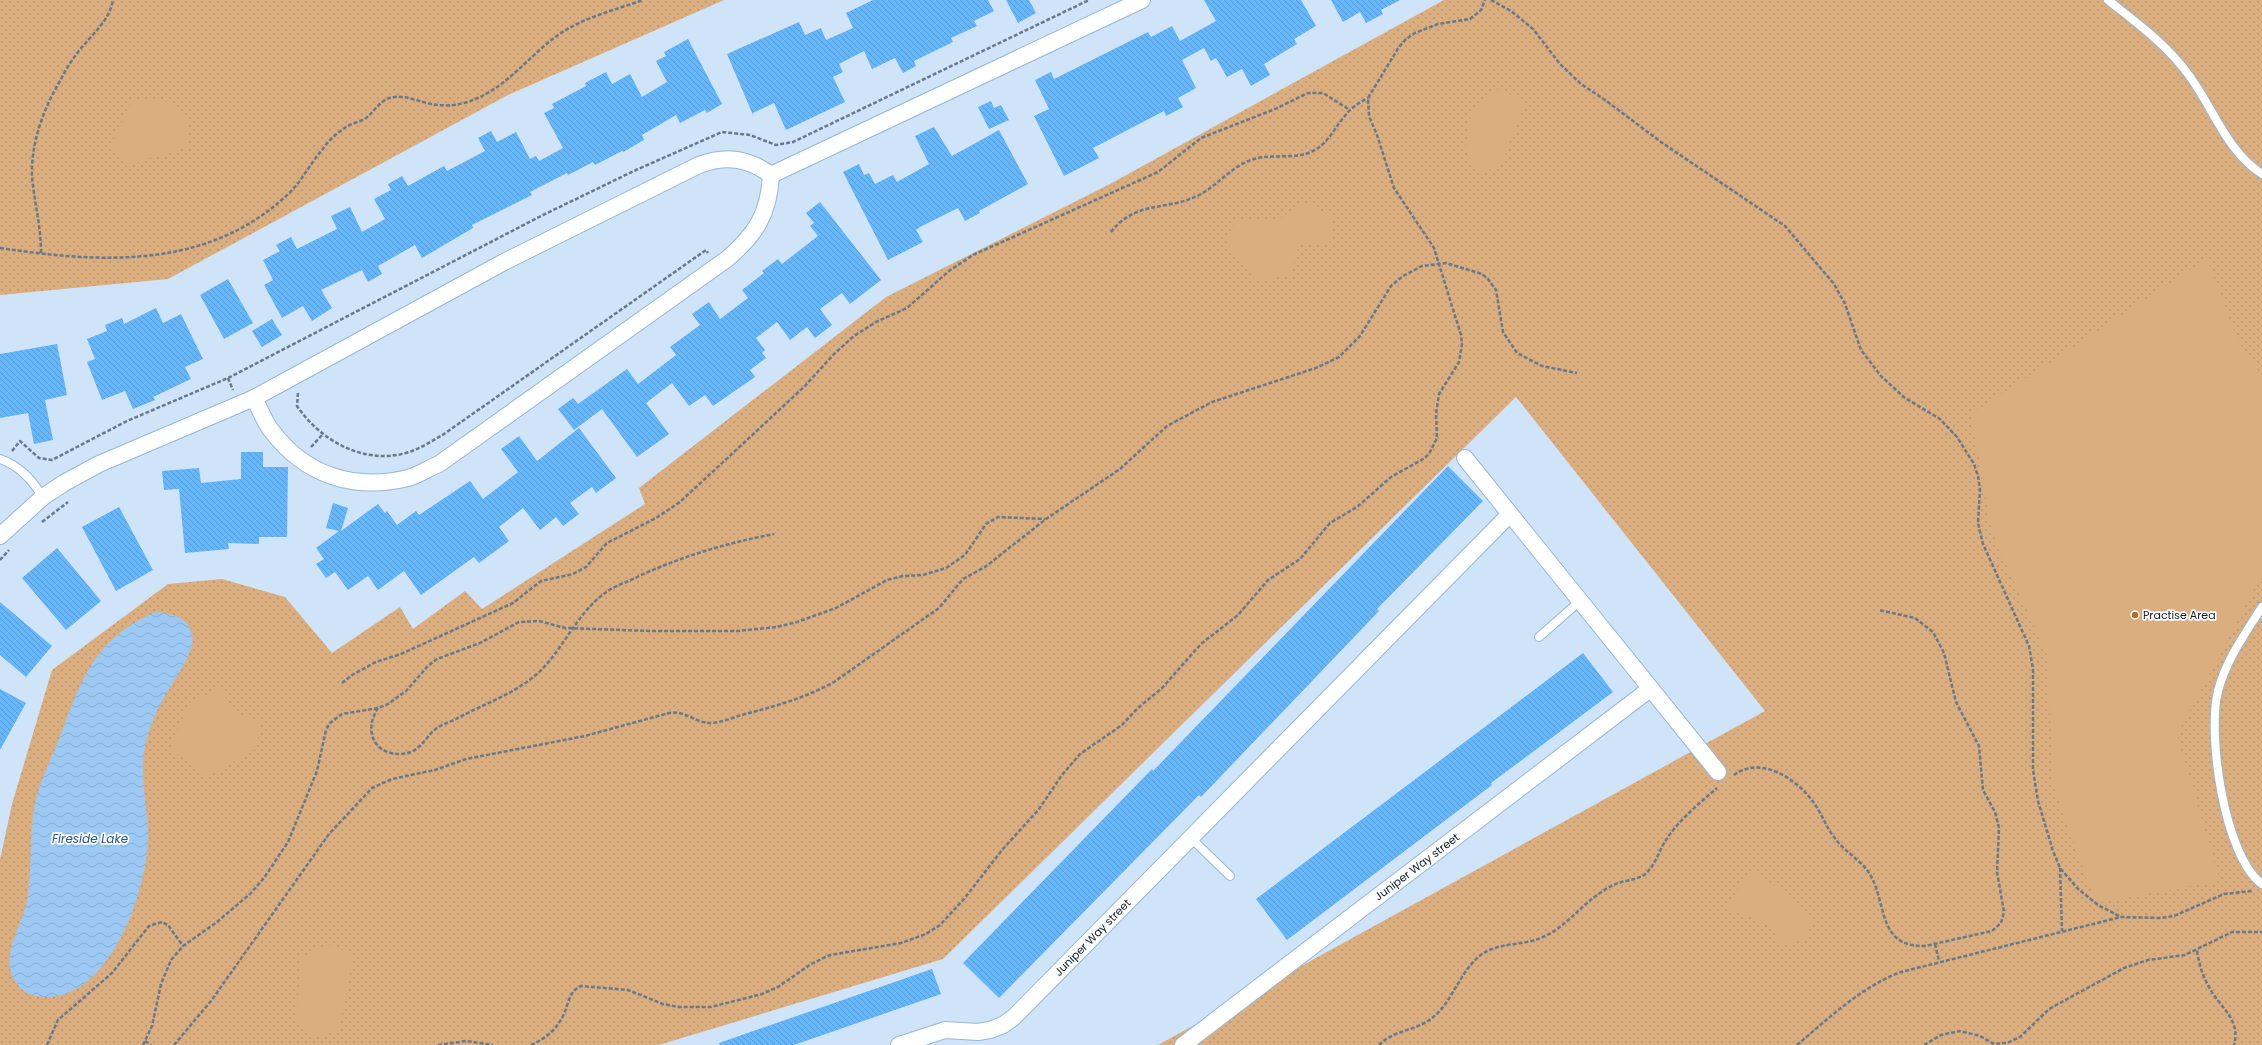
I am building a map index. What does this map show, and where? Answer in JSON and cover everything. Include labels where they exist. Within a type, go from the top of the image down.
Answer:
[{"type":"street","points":[[771,175],[1142,0]]},
{"type":"street","points":[[0,536],[43,498],[64,483],[99,464],[254,398],[504,262],[700,165],[724,158],[737,159],[755,165],[771,175]]},
{"type":"street","points":[[254,398],[276,436],[292,454],[318,471],[348,481],[379,483],[410,477],[439,464],[717,266],[740,248],[760,223],[766,208],[771,175]]},
{"type":"street","points":[[1465,458],[1650,689],[1724,778]]},
{"type":"street","name":"Juniper Way street","points":[[899,1045],[945,1030],[978,1032],[990,1037],[1024,1008],[1510,514]]},
{"type":"street","name":"Juniper Way street","points":[[1183,1045],[1650,689]]},
{"type":"lane","points":[[2108,0],[2154,36],[2175,57],[2202,93],[2234,147],[2244,160],[2262,174]]},
{"type":"lane","points":[[0,459],[17,467],[31,480],[43,498]]},
{"type":"lane","points":[[1539,638],[1580,601]]},
{"type":"lane","points":[[2262,607],[2229,661],[2218,690],[2213,721],[2215,752],[2232,833],[2241,858],[2248,870],[2262,884]]},
{"type":"lane","points":[[1191,838],[1230,876]]},
{"type":"path","points":[[41,253],[41,229],[33,186],[32,166],[38,132],[58,83],[78,52],[108,16],[113,0]]},
{"type":"path","points":[[0,248],[103,258],[152,257],[195,247],[224,236],[256,218],[286,196],[303,179],[322,150],[333,137],[346,127],[364,119],[386,99],[406,97],[447,106],[464,103],[481,96],[507,81],[548,43],[572,27],[643,0]]},
{"type":"path","points":[[1111,232],[1122,219],[1138,210],[1178,203],[1201,194],[1239,165],[1250,160],[1262,156],[1298,155],[1311,152],[1331,137],[1350,110],[1368,98],[1399,47],[1406,39],[1415,33],[1438,24],[1470,19],[1481,10],[1485,0]]},
{"type":"path","points":[[1491,0],[1510,11],[1533,29],[1560,64],[1581,84],[1661,142],[1785,226],[1834,284],[1845,304],[1861,350],[1877,372],[1892,388],[1905,398],[1940,419],[1949,427],[1967,452],[1978,476],[1980,489],[1978,524],[1983,544],[2025,635],[2031,652],[2034,669],[2032,754],[2035,785],[2047,834],[2060,868],[2062,931]]},
{"type":"path","points":[[342,683],[376,662],[400,654],[513,603],[541,581],[573,574],[586,567],[607,543],[656,518],[680,502],[804,387],[834,354],[854,336],[876,322],[907,308],[949,271],[973,255],[1158,172],[1201,138],[1275,109],[1308,93],[1323,93],[1350,110]]},
{"type":"path","points":[[531,1045],[553,1031],[563,1016],[572,992],[581,986],[628,990],[663,1004],[679,1007],[711,1007],[744,1000],[767,992],[794,977],[811,964],[830,955],[901,943],[926,934],[943,923],[1002,850],[1039,809],[1062,775],[1080,754],[1122,725],[1138,708],[1162,688],[1201,644],[1238,615],[1268,580],[1300,559],[1330,523],[1357,507],[1390,477],[1425,458],[1430,452],[1437,438],[1436,414],[1439,394],[1459,362],[1462,344],[1459,326],[1438,262],[1428,237],[1411,216],[1394,188],[1378,135],[1369,116],[1368,98]]},
{"type":"path","points":[[300,389],[297,395],[297,406],[307,422],[340,446],[358,453],[374,455],[405,454],[422,447],[444,434],[706,250],[717,266]]},
{"type":"path","points":[[174,1045],[211,1001],[329,834],[372,788],[392,779],[429,772],[466,759],[585,736],[669,713],[681,712],[698,721],[712,723],[797,700],[834,682],[874,653],[898,639],[939,608],[963,580],[985,567],[1046,519],[1120,469],[1158,432],[1175,421],[1212,402],[1316,368],[1339,357],[1360,336],[1386,292],[1397,281],[1422,266],[1438,262],[1468,269],[1488,278],[1496,290],[1504,332],[1517,353],[1542,366],[1577,373]]},
{"type":"path","points":[[38,526],[72,499]]},
{"type":"path","points":[[142,1045],[156,1012],[165,971],[171,960],[183,946],[234,908],[260,883],[288,842],[306,803],[317,771],[326,730],[330,724],[342,714],[378,708],[398,698],[428,666],[437,659],[480,643],[510,625],[529,620],[572,628],[722,632],[757,630],[798,622],[836,608],[887,580],[904,576],[923,575],[946,568],[965,555],[986,524],[991,520],[1005,516],[1046,519]]},
{"type":"path","points":[[378,708],[371,724],[374,740],[386,751],[402,754],[409,753],[422,745],[438,728],[511,692],[530,680],[546,665],[572,628],[597,600],[611,589],[685,557],[714,547],[774,534]]},
{"type":"path","points":[[0,560],[14,546]]},
{"type":"path","points":[[1379,1045],[1394,1034],[1412,1029],[1432,1018],[1441,1010],[1474,962],[1484,953],[1498,947],[1543,937],[1564,925],[1589,901],[1613,885],[1638,878],[1645,874],[1651,868],[1671,832],[1724,778],[1748,768],[1768,768],[1791,781],[1814,802],[1834,838],[1866,868],[1875,886],[1886,923],[1893,934],[1907,944],[1916,946],[1935,944],[1992,931],[2001,923],[2004,912],[1997,872],[1999,828],[1994,812],[1983,790],[1979,746],[1956,702],[1944,653],[1940,642],[1933,632],[1915,618],[1879,610]]},
{"type":"path","points":[[2060,868],[2088,898],[2121,917]]},
{"type":"path","points":[[1797,1045],[1875,983],[1901,972],[1939,961],[2121,917],[2161,918],[2174,916],[2224,894],[2254,891]]},
{"type":"path","points":[[47,1045],[58,1020],[112,973],[149,926],[162,922],[168,925],[183,946]]},
{"type":"path","points":[[1924,1045],[1941,1035],[1960,1032],[1975,1034],[1994,1044],[2008,1043],[2020,1037],[2049,1009],[2079,995],[2124,968],[2148,960],[2173,957],[2197,951],[2223,935],[2232,932],[2262,932]]},
{"type":"path","points":[[1935,944],[1939,961]]},
{"type":"path","points":[[2197,951],[2201,969],[2209,987],[2234,1022],[2236,1037],[2234,1045]]},
{"type":"path","points":[[145,1041],[151,1045]]},
{"type":"path","points":[[438,1045],[466,1041],[493,1045]]},
{"type":"shaded area","points":[[0,0],[724,0],[508,95],[168,279],[0,295]]},
{"type":"shaded area","points":[[1444,0],[2262,0],[2262,1045],[1158,1045],[1765,711],[1516,397],[943,959],[659,1045],[0,1045],[0,860],[12,804],[52,670],[168,584],[222,579],[285,597],[332,653],[400,607],[413,629],[465,591],[482,609],[645,504],[639,488],[886,297],[1110,184]]},
{"type":"shaded area","points":[[1499,89],[1525,102],[1501,166],[1479,173],[1465,150],[1472,109]]},
{"type":"shaded area","points":[[160,98],[189,117],[189,146],[125,166],[111,144],[133,99]]},
{"type":"shaded area","points":[[1302,201],[1332,217],[1330,242],[1299,245],[1291,275],[1256,281],[1225,240],[1237,220],[1278,221]]},
{"type":"shaded area","name":"Practise Area","points":[[2207,259],[2238,341],[2262,376],[2262,575],[2177,735],[2220,881],[2095,903],[2053,783],[2047,655],[1992,533],[1971,414]]},
{"type":"shaded area","points":[[220,688],[234,712],[261,722],[256,749],[207,777],[170,748],[189,703]]},
{"type":"shaded area","points":[[1753,868],[1814,919],[1804,940],[1779,945],[1772,926],[1725,908]]},
{"type":"shaded area","points":[[326,944],[352,954],[350,975],[339,1030],[312,1038],[296,1019],[301,958]]},
{"type":"water","name":"Fireside Lake","points":[[156,612],[168,613],[183,620],[190,629],[192,643],[187,659],[156,713],[148,733],[145,746],[143,774],[148,836],[146,859],[140,886],[131,914],[118,942],[102,966],[83,985],[61,995],[35,996],[29,994],[18,986],[10,970],[9,960],[13,940],[27,901],[30,875],[32,821],[39,788],[75,698],[92,664],[104,648],[118,635],[135,623]]},
{"type":"building","points":[[873,0],[988,0],[994,11],[974,21],[977,26],[951,38],[953,42],[914,61],[916,66],[903,73],[895,58],[872,69],[864,51],[839,64],[843,72],[833,77],[845,102],[786,130],[774,103],[753,113],[753,115],[727,54],[799,22],[805,35],[821,28],[826,40],[853,28],[846,13]]},
{"type":"building","points":[[1006,0],[1029,0],[1036,13],[1018,23]]},
{"type":"building","points":[[1204,0],[1301,0],[1316,26],[1294,39],[1297,44],[1264,64],[1270,75],[1251,86],[1242,69],[1227,77],[1216,58],[1211,61],[1204,48],[1182,60],[1196,88],[1178,98],[1183,107],[1166,116],[1164,111],[1093,148],[1099,158],[1064,176],[1034,116],[1049,109],[1035,80],[1051,72],[1054,79],[1148,32],[1151,37],[1172,26],[1180,41],[1216,21]]},
{"type":"building","points":[[1331,0],[1400,0],[1381,10],[1383,14],[1366,23],[1360,12],[1343,22]]},
{"type":"building","points":[[688,39],[722,104],[707,113],[705,110],[680,123],[676,115],[642,135],[644,140],[623,152],[622,151],[595,165],[593,162],[568,175],[567,173],[530,192],[532,195],[472,225],[473,228],[422,258],[415,245],[378,266],[382,274],[368,282],[362,270],[321,290],[332,308],[312,321],[303,306],[282,318],[264,285],[273,280],[263,260],[280,251],[276,245],[291,237],[297,249],[337,229],[331,216],[350,207],[362,232],[385,219],[374,199],[391,190],[388,184],[402,176],[408,186],[444,166],[447,171],[485,151],[478,138],[491,131],[497,142],[516,132],[530,159],[536,156],[539,161],[563,148],[544,113],[554,108],[552,104],[586,86],[585,83],[606,72],[612,84],[630,74],[642,97],[667,82],[656,61],[666,56],[664,52]]},
{"type":"building","points":[[991,101],[994,108],[1001,105],[1009,120],[989,129],[978,107]]},
{"type":"building","points":[[934,127],[952,156],[999,130],[1028,184],[979,211],[980,213],[965,221],[958,208],[920,227],[916,230],[923,242],[888,260],[843,172],[859,164],[864,175],[869,173],[875,184],[893,175],[897,182],[929,164],[915,136]]},
{"type":"building","points":[[820,202],[881,280],[850,304],[842,293],[820,309],[832,325],[815,338],[807,327],[790,340],[777,322],[756,338],[765,350],[762,353],[766,358],[750,370],[755,377],[713,406],[705,395],[689,406],[672,383],[646,403],[669,434],[637,457],[602,409],[574,430],[558,409],[573,398],[578,404],[627,369],[638,384],[676,355],[670,347],[700,325],[692,314],[709,302],[720,319],[748,298],[742,290],[764,273],[762,271],[778,259],[782,264],[818,236],[810,226],[814,223],[806,213]]},
{"type":"building","points":[[228,279],[253,323],[224,339],[200,295]]},
{"type":"building","points":[[156,308],[163,323],[181,314],[203,359],[185,367],[191,379],[153,397],[155,400],[133,409],[125,391],[102,400],[87,362],[95,359],[87,339],[107,331],[105,325],[122,318],[124,324]]},
{"type":"building","points":[[272,319],[282,335],[262,347],[252,331]]},
{"type":"building","points":[[57,344],[67,395],[45,400],[53,440],[34,444],[28,413],[0,418],[0,354]]},
{"type":"building","points":[[579,428],[616,478],[596,493],[592,487],[570,503],[579,514],[563,526],[556,517],[540,530],[523,508],[499,527],[509,541],[479,563],[474,557],[421,595],[404,571],[378,590],[368,576],[348,590],[335,572],[326,578],[316,564],[324,559],[316,548],[339,531],[326,528],[333,503],[348,508],[341,531],[378,504],[385,513],[387,511],[397,525],[416,511],[419,515],[470,481],[483,499],[518,472],[501,449],[519,436],[537,461]]},
{"type":"building","points":[[241,452],[263,452],[263,467],[288,467],[287,537],[259,537],[259,544],[228,543],[229,549],[185,553],[179,489],[164,490],[162,471],[199,468],[201,483],[241,479]]},
{"type":"building","points":[[1448,466],[1483,501],[1377,609],[1379,611],[1201,797],[1199,795],[999,998],[963,963],[1152,769],[1153,771]]},
{"type":"building","points":[[119,507],[153,570],[116,591],[82,527]]},
{"type":"building","points":[[57,548],[101,601],[66,630],[22,578]]},
{"type":"building","points":[[0,602],[52,646],[26,677],[0,655]]},
{"type":"building","points":[[1583,653],[1613,692],[1491,783],[1492,785],[1287,940],[1256,899]]},
{"type":"building","points":[[0,689],[26,703],[0,750]]},
{"type":"building","points":[[932,969],[941,994],[794,1045],[720,1045],[719,1043]]},
{"type":"place","name":"Practise Area","points":[[2135,615]]}]
